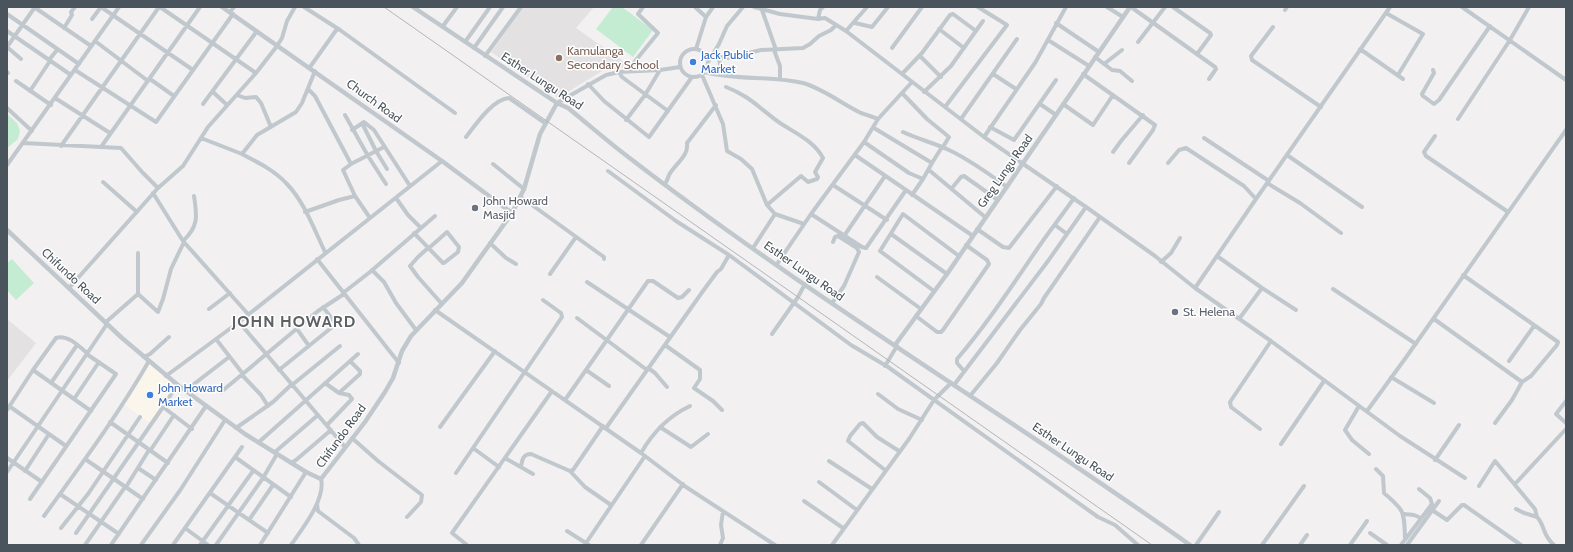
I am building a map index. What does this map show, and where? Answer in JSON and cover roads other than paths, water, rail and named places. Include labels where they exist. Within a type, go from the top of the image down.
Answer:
[{"type":"street","points":[[21,59],[7,47],[35,7],[91,46]]},
{"type":"street","points":[[64,28],[72,15],[71,12],[74,7]]},
{"type":"street","points":[[92,19],[101,7],[193,70]]},
{"type":"street","points":[[7,165],[56,98],[119,7]]},
{"type":"street","points":[[61,146],[159,7],[256,73]]},
{"type":"street","points":[[101,147],[200,7]]},
{"type":"street","name":"Church Road","points":[[222,7],[310,67],[512,212]]},
{"type":"street","points":[[74,70],[156,122],[212,43],[234,7]]},
{"type":"street","points":[[70,288],[158,188],[183,166],[201,138],[227,105],[278,46],[287,21],[295,7]]},
{"type":"street","points":[[304,7],[455,113]]},
{"type":"street","name":"Esther Lungu Road","points":[[413,7],[557,103],[568,108],[627,156],[753,248],[1190,545]]},
{"type":"street","points":[[443,26],[457,7]]},
{"type":"street","points":[[465,42],[490,7]]},
{"type":"street","points":[[474,48],[503,7]]},
{"type":"street","points":[[486,56],[521,7]]},
{"type":"street","points":[[633,71],[632,65],[658,33],[638,14],[643,7]]},
{"type":"street","points":[[695,7],[706,17]]},
{"type":"street","points":[[696,49],[706,17],[713,7]]},
{"type":"street","points":[[744,7],[725,29],[719,44],[703,73],[707,90],[716,105],[724,124],[727,151],[741,159],[752,169],[767,206],[775,214],[804,224]]},
{"type":"street","points":[[754,7],[780,14],[818,19],[825,18],[846,31],[984,137],[1086,206],[1195,288],[1271,341],[1324,381],[1435,460],[1465,478]]},
{"type":"street","points":[[818,19],[820,10],[823,7]]},
{"type":"street","points":[[846,31],[855,23],[867,7]]},
{"type":"street","points":[[855,23],[872,27],[888,7]]},
{"type":"street","points":[[892,48],[922,7]]},
{"type":"street","points":[[945,107],[1007,26],[978,7]]},
{"type":"street","points":[[984,137],[1035,63],[1066,7]]},
{"type":"street","points":[[1107,7],[1123,17]]},
{"type":"street","points":[[1130,7],[1216,69],[1210,79]]},
{"type":"street","name":"Greg Lungu Road","points":[[896,346],[1130,7]]},
{"type":"street","points":[[1138,42],[1165,7]]},
{"type":"street","points":[[1174,7],[1211,35],[1197,54]]},
{"type":"street","points":[[1195,288],[1390,7]]},
{"type":"street","points":[[1462,7],[1566,80]]},
{"type":"street","points":[[1458,119],[1510,40],[1529,7]]},
{"type":"street","points":[[762,10],[780,66],[780,79]]},
{"type":"street","points":[[1386,13],[1423,34],[1398,75]]},
{"type":"street","points":[[7,14],[79,64]]},
{"type":"street","points":[[902,74],[920,56],[951,14],[976,31]]},
{"type":"street","points":[[924,92],[951,66],[983,21]]},
{"type":"street","points":[[1056,23],[1099,52]]},
{"type":"street","points":[[713,56],[727,58],[761,50],[775,50],[807,46],[836,25]]},
{"type":"street","points":[[1433,70],[1434,73],[1422,94],[1434,104],[1439,100],[1490,26]]},
{"type":"street","points":[[1273,27],[1251,56],[1252,60],[1321,107]]},
{"type":"street","points":[[310,67],[337,29]]},
{"type":"street","points":[[939,29],[964,48]]},
{"type":"street","points":[[7,31],[71,75]]},
{"type":"street","points":[[203,104],[257,31]]},
{"type":"street","points":[[961,120],[1017,39]]},
{"type":"street","points":[[1048,40],[1089,66]]},
{"type":"street","points":[[95,41],[120,61],[174,96]]},
{"type":"street","points":[[692,78],[686,75],[680,67],[679,62],[683,54],[690,50],[696,49],[704,53],[708,62]]},
{"type":"street","points":[[1360,49],[1403,79]]},
{"type":"street","points":[[30,91],[57,50]]},
{"type":"street","points":[[1104,64],[1122,50]]},
{"type":"street","points":[[920,56],[941,76]]},
{"type":"street","points":[[1095,57],[1112,70],[1120,71],[1132,81]]},
{"type":"street","points":[[719,58],[720,75]]},
{"type":"street","points":[[557,103],[606,75],[619,72],[660,70],[680,67]]},
{"type":"street","points":[[626,120],[645,95],[660,70]]},
{"type":"street","points":[[242,154],[257,134],[296,112],[302,103],[315,71]]},
{"type":"street","points":[[619,72],[622,77],[668,111]]},
{"type":"street","points":[[588,84],[604,102],[649,137],[692,78],[703,73],[780,79],[805,84],[861,113],[878,120]]},
{"type":"street","points":[[993,74],[1016,89]]},
{"type":"street","points":[[1083,74],[1143,115],[1154,125],[1155,128],[1129,163]]},
{"type":"street","points":[[990,127],[1014,140],[1056,80]]},
{"type":"street","points":[[16,81],[51,105]]},
{"type":"street","points":[[777,264],[811,214],[874,128],[878,120],[912,82]]},
{"type":"street","points":[[726,87],[746,96],[780,123],[800,135],[819,150],[823,158],[815,172],[818,177],[817,179],[808,182],[801,176],[767,206]]},
{"type":"street","points":[[308,89],[315,96],[351,164]]},
{"type":"street","points":[[212,92],[227,105]]},
{"type":"street","points":[[237,94],[245,98],[256,97],[261,104],[271,126]]},
{"type":"street","points":[[902,94],[927,119],[948,135],[948,138],[929,170],[912,195]]},
{"type":"street","points":[[1063,104],[1093,125],[1113,95]]},
{"type":"street","points":[[56,98],[110,133]]},
{"type":"street","points":[[466,136],[486,112],[505,98],[509,98],[545,123]]},
{"type":"street","name":"Chifundo Road","points":[[7,230],[106,323],[166,376],[236,428],[306,472],[321,479],[385,392],[393,378],[402,351],[416,330],[462,283],[512,212],[524,189],[540,134],[557,103]]},
{"type":"street","points":[[1040,104],[1056,115]]},
{"type":"street","points":[[665,184],[688,148],[687,143],[716,105]]},
{"type":"street","points":[[7,108],[32,131]]},
{"type":"street","points":[[345,114],[352,130],[386,184]]},
{"type":"street","points":[[1113,152],[1143,115]]},
{"type":"street","points":[[352,130],[365,122],[374,130],[410,186]]},
{"type":"street","points":[[362,123],[387,169]]},
{"type":"street","points":[[874,128],[932,163]]},
{"type":"street","points":[[1367,411],[1434,319],[1566,130]]},
{"type":"street","points":[[903,132],[942,147],[979,167],[1007,187]]},
{"type":"street","points":[[1435,136],[1424,152],[1426,156],[1508,212]]},
{"type":"street","points":[[201,138],[242,154],[270,170],[285,182],[297,197],[325,252]]},
{"type":"street","points":[[1204,138],[1342,233]]},
{"type":"street","points":[[864,142],[909,173],[923,179]]},
{"type":"street","points":[[23,143],[121,148],[158,188]]},
{"type":"street","points":[[370,218],[355,196],[343,170],[351,164],[384,147]]},
{"type":"street","points":[[1168,163],[1179,150],[1186,148],[1198,158],[1244,186],[1256,198]]},
{"type":"street","points":[[855,155],[972,236]]},
{"type":"street","points":[[1288,155],[1362,207]]},
{"type":"street","points":[[166,376],[239,322],[325,252],[442,161]]},
{"type":"street","points":[[492,164],[524,189]]},
{"type":"street","points":[[929,170],[985,217]]},
{"type":"street","points":[[608,171],[676,221],[729,255],[852,345],[886,366],[1098,517],[1115,525],[1138,545]]},
{"type":"street","points":[[844,236],[886,176]]},
{"type":"street","points":[[952,188],[961,177],[964,176],[998,200]]},
{"type":"street","points":[[103,182],[138,212]]},
{"type":"street","points":[[832,185],[886,220]]},
{"type":"street","points":[[977,229],[1003,247],[1009,248],[1057,186]]},
{"type":"street","points":[[811,214],[844,236],[866,248],[906,190]]},
{"type":"street","points":[[154,193],[183,241],[248,314]]},
{"type":"street","points":[[138,294],[158,312],[165,294],[171,269],[183,241],[189,235],[196,222],[197,215],[194,196]]},
{"type":"street","points":[[305,212],[355,196]]},
{"type":"street","points":[[521,197],[604,257],[604,259]]},
{"type":"street","points":[[396,198],[408,215],[420,227]]},
{"type":"street","points":[[964,371],[957,363],[958,359],[978,334],[1074,198]]},
{"type":"street","points":[[832,545],[885,470],[900,452],[934,400],[964,371],[1000,325],[1086,206]]},
{"type":"street","points":[[753,248],[775,214]]},
{"type":"street","points":[[934,291],[879,250],[903,214],[959,256]]},
{"type":"street","points":[[221,392],[324,307],[372,270],[420,227],[435,216]]},
{"type":"street","points":[[970,396],[994,368],[1020,330],[1041,304],[1100,217]]},
{"type":"street","points":[[1055,225],[1067,234]]},
{"type":"street","points":[[414,233],[429,248],[444,263],[458,252],[459,247],[447,232],[429,248],[418,257],[410,266],[442,304]]},
{"type":"street","points":[[891,234],[947,274]]},
{"type":"street","points":[[832,303],[844,286],[859,252],[857,248],[838,236],[835,237],[833,242]]},
{"type":"street","points":[[550,274],[576,237]]},
{"type":"street","points":[[1161,262],[1171,253],[1180,238]]},
{"type":"street","points":[[490,243],[506,258],[516,264]]},
{"type":"street","points":[[916,316],[937,332],[941,332],[943,330],[989,264],[988,260],[966,246]]},
{"type":"street","points":[[7,472],[37,426],[88,354],[106,323],[138,294],[138,253]]},
{"type":"street","points":[[570,471],[573,470],[648,369],[717,272],[721,269],[729,255]]},
{"type":"street","points":[[1217,256],[1296,310]]},
{"type":"street","points":[[318,259],[399,363]]},
{"type":"street","points":[[372,270],[384,282],[416,330]]},
{"type":"street","points":[[1464,275],[1558,342],[1531,376],[1522,382],[1512,400],[1495,423]]},
{"type":"street","points":[[877,277],[921,309]]},
{"type":"street","points":[[565,400],[650,280],[678,298],[689,290]]},
{"type":"street","points":[[587,282],[670,337]]},
{"type":"street","points":[[772,334],[794,303],[805,284]]},
{"type":"street","points":[[1239,319],[1262,288]]},
{"type":"street","points":[[1332,289],[1416,344]]},
{"type":"street","points":[[209,309],[230,293]]},
{"type":"street","points":[[456,473],[562,317],[561,313],[543,300]]},
{"type":"street","points":[[279,370],[336,324],[324,307]]},
{"type":"street","points":[[435,310],[605,427],[683,484],[774,545]]},
{"type":"street","points":[[577,318],[655,373],[667,387]]},
{"type":"street","points":[[1434,319],[1522,382]]},
{"type":"street","points":[[239,322],[345,447]]},
{"type":"street","points":[[1508,361],[1534,326]]},
{"type":"street","points":[[297,329],[309,346]]},
{"type":"street","points":[[30,499],[116,374],[64,337],[56,338],[8,408],[66,446]]},
{"type":"street","points":[[44,516],[128,395],[146,359],[169,337]]},
{"type":"street","points":[[216,339],[242,374],[261,395],[268,406]]},
{"type":"street","points":[[1260,429],[1231,407],[1230,402],[1271,341]]},
{"type":"street","points":[[51,383],[77,345]]},
{"type":"street","points":[[665,345],[700,370],[700,379],[694,388],[713,401],[722,410]]},
{"type":"street","points":[[236,428],[268,406],[340,346]]},
{"type":"street","points":[[886,366],[896,346]]},
{"type":"street","points":[[440,427],[495,351]]},
{"type":"street","points":[[259,442],[358,354]]},
{"type":"street","points":[[185,390],[229,357]]},
{"type":"street","points":[[338,393],[360,372],[350,361]]},
{"type":"street","points":[[74,399],[99,362]]},
{"type":"street","points":[[33,370],[91,411]]},
{"type":"street","points":[[586,370],[609,386]]},
{"type":"street","points":[[1392,377],[1434,403]]},
{"type":"street","points":[[1281,444],[1324,381]]},
{"type":"street","points":[[325,383],[338,393],[349,395],[352,399],[326,425]]},
{"type":"street","points":[[76,533],[163,407],[177,384]]},
{"type":"street","points":[[467,545],[452,533],[552,391]]},
{"type":"street","points":[[878,394],[898,409],[922,420]]},
{"type":"street","points":[[1566,401],[1556,414],[1566,423]]},
{"type":"street","points":[[112,545],[192,429],[206,406]]},
{"type":"street","points":[[567,531],[588,544],[643,454],[653,434],[675,415],[690,406]]},
{"type":"street","points":[[1359,406],[1345,430],[1352,440],[1369,454]]},
{"type":"street","points":[[163,407],[192,429]]},
{"type":"street","points":[[85,545],[174,416]]},
{"type":"street","points":[[216,545],[263,478],[276,453],[318,416]]},
{"type":"street","points":[[61,528],[103,472],[140,417]]},
{"type":"street","points":[[141,545],[189,477],[225,420]]},
{"type":"street","points":[[110,422],[168,463]]},
{"type":"street","points":[[885,470],[848,441],[850,436],[860,424],[900,452]]},
{"type":"street","points":[[1435,460],[1459,425]]},
{"type":"street","points":[[660,427],[691,447],[708,434]]},
{"type":"street","points":[[1515,484],[1566,429]]},
{"type":"street","points":[[291,462],[296,460],[331,430]]},
{"type":"street","points":[[25,471],[48,434]]},
{"type":"street","points":[[352,438],[378,461],[422,495],[421,502],[407,517]]},
{"type":"street","points":[[173,545],[242,447]]},
{"type":"street","points":[[473,448],[499,467]]},
{"type":"street","points":[[521,467],[523,458],[528,454],[531,454],[570,471],[585,486],[611,505]]},
{"type":"street","points":[[235,457],[291,497]]},
{"type":"street","points":[[7,458],[42,482]]},
{"type":"street","points":[[505,458],[533,474]]},
{"type":"street","points":[[85,459],[143,499]]},
{"type":"street","points":[[829,461],[872,489]]},
{"type":"street","points":[[1479,486],[1496,462],[1535,509],[1546,536],[1554,545]]},
{"type":"street","points":[[138,468],[156,480]]},
{"type":"street","points":[[1376,469],[1383,476],[1384,493],[1400,508],[1404,514],[1405,538]]},
{"type":"street","points":[[201,543],[253,471]]},
{"type":"street","points":[[260,545],[306,472]]},
{"type":"street","points":[[291,545],[317,504],[321,492],[321,479]]},
{"type":"street","points":[[819,482],[857,510]]},
{"type":"street","points":[[641,545],[683,484]]},
{"type":"street","points":[[249,520],[273,485]]},
{"type":"street","points":[[1262,545],[1304,486]]},
{"type":"street","points":[[1401,545],[1432,504],[1430,498],[1419,489]]},
{"type":"street","points":[[210,493],[268,533]]},
{"type":"street","points":[[60,494],[77,507],[119,534]]},
{"type":"street","points":[[804,501],[843,528]]},
{"type":"street","points":[[1407,545],[1439,501]]},
{"type":"street","points":[[317,504],[318,511],[354,538],[359,545]]},
{"type":"street","points":[[1432,510],[1447,520],[1464,505],[1521,545]]},
{"type":"street","points":[[1516,509],[1537,517]]},
{"type":"street","points":[[720,545],[723,538],[720,525],[722,511]]},
{"type":"street","points":[[1196,545],[1219,512]]},
{"type":"street","points":[[1404,514],[1414,515],[1421,518]]},
{"type":"street","points":[[1350,545],[1367,521]]},
{"type":"street","points":[[185,528],[201,543],[208,545]]},
{"type":"street","points":[[1370,533],[1388,545]]},
{"type":"street","points":[[1300,545],[1307,535]]},
{"type":"railway","points":[[384,7],[1152,545]]},
{"type":"place","name":"Kamulanga Secondary School","points":[[559,58]]},
{"type":"place","name":"Jack Public Market","points":[[693,62]]},
{"type":"place","name":"John Howard Masjid","points":[[475,208]]},
{"type":"place","name":"St. Helena","points":[[1175,312]]},
{"type":"place","name":"John Howard Market","points":[[150,395]]},
{"type":"district","name":"JOHN HOWARD","points":[[294,321]]}]
